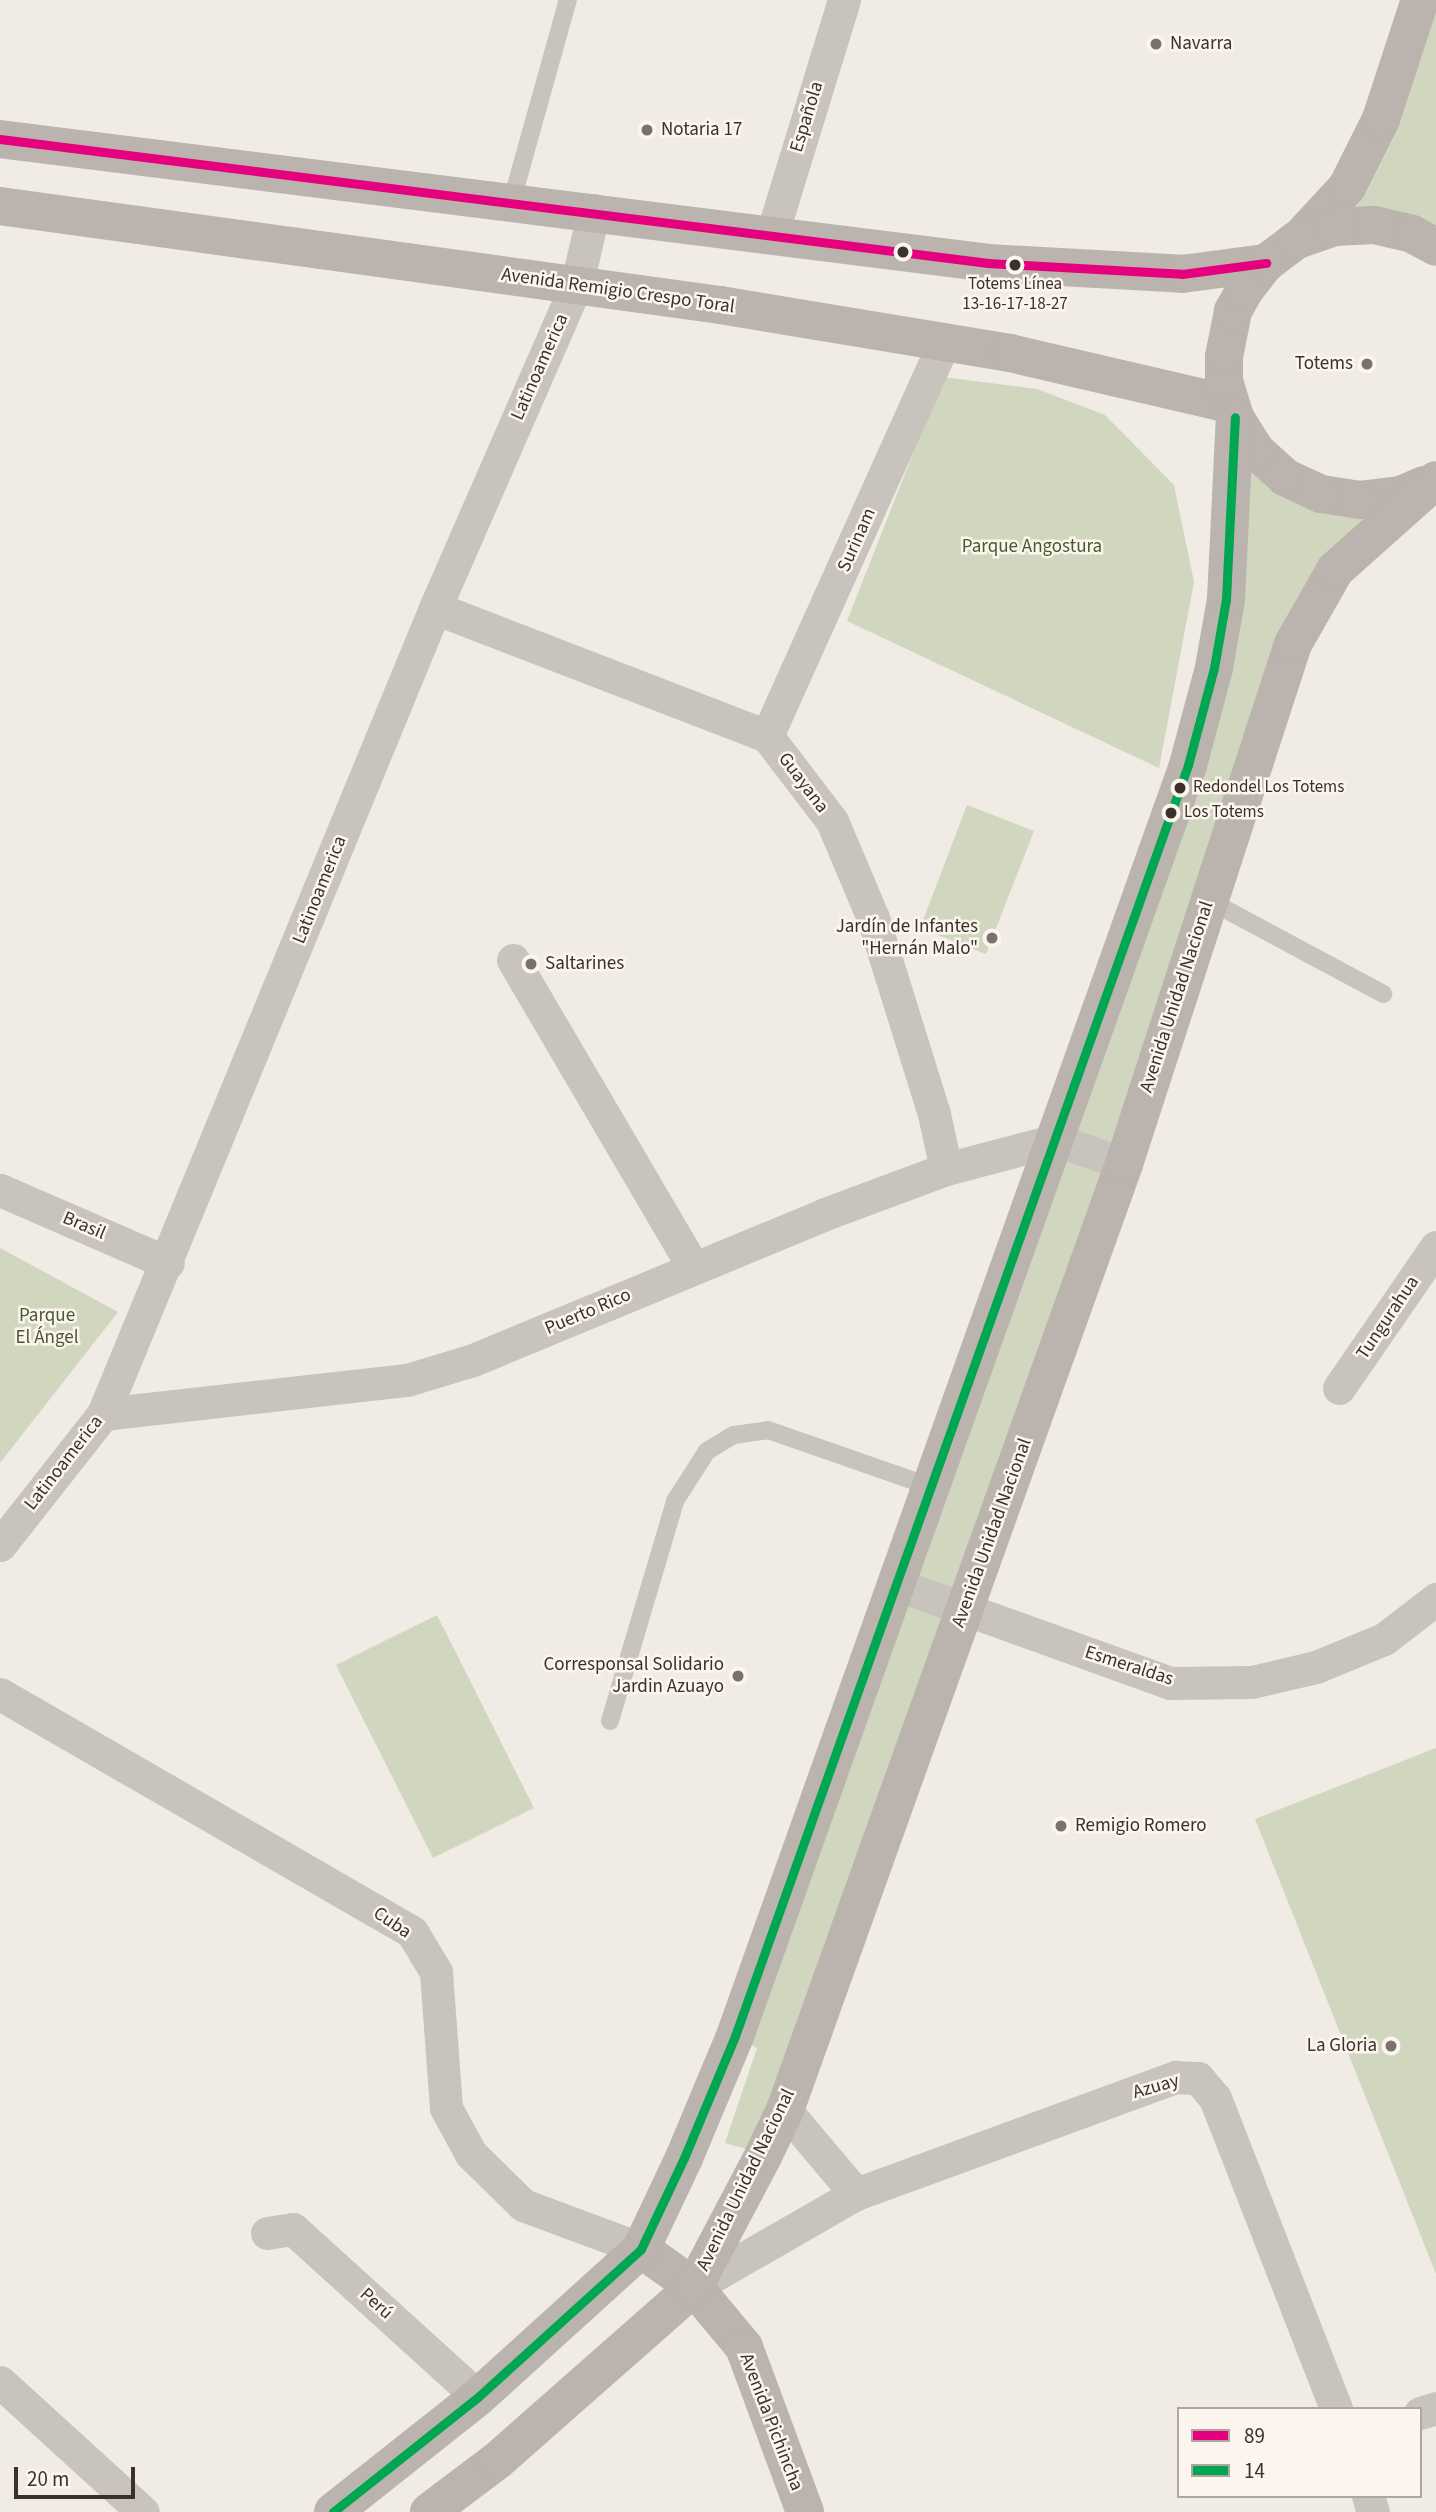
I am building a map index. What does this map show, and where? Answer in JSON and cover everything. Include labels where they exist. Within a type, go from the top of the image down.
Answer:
[{"type":"main road","points":[[1420,0],[1381,119],[1348,187],[1297,240],[1266,263],[1244,291],[1226,334],[1224,381],[1233,410],[1256,451],[1285,477],[1321,494],[1360,500],[1400,495],[1436,479]]},
{"type":"main road","points":[[0,139],[594,210],[915,255],[1078,271],[1182,274],[1266,263]]},
{"type":"main road","name":"Avenida Remigio Crespo Toral","points":[[0,206],[577,283],[944,342],[1099,371],[1233,410]]},
{"type":"main road","points":[[1297,240],[1334,227],[1374,225],[1412,233],[1436,247]]},
{"type":"main road","points":[[333,2512],[478,2397],[641,2249],[726,2059],[1172,814],[1214,668],[1226,599],[1233,410]]},
{"type":"main road","name":"Avenida Unidad Nacional","points":[[429,2512],[498,2460],[694,2287],[785,2110],[1124,1164],[1293,644],[1315,598],[1335,570],[1436,479]]},
{"type":"main road","name":"Avenida Pichincha","points":[[641,2249],[694,2287],[744,2347],[805,2512]]},
{"type":"street","name":"Española","points":[[772,234],[844,0]]},
{"type":"street","name":"Latinoamerica","points":[[0,1545],[103,1414],[168,1263],[435,608],[577,283],[594,210]]},
{"type":"street","name":"Surinam","points":[[767,736],[944,342]]},
{"type":"street","name":"Guayana","points":[[435,608],[767,736],[832,821],[873,918],[930,1102],[946,1169]]},
{"type":"street","points":[[513,960],[694,1268]]},
{"type":"street","points":[[1056,1140],[1124,1164]]},
{"type":"street","name":"Puerto Rico","points":[[103,1414],[407,1380],[473,1360],[694,1268],[946,1169],[1056,1140]]},
{"type":"street","name":"Brasil","points":[[0,1190],[168,1263]]},
{"type":"street","name":"Tungurahua","points":[[1339,1388],[1436,1247]]},
{"type":"street","name":"Esmeraldas","points":[[898,1584],[1170,1683],[1252,1682],[1316,1667],[1384,1639],[1436,1600]]},
{"type":"street","name":"Cuba","points":[[0,1694],[412,1931],[436,1972],[446,2108],[471,2154],[523,2205],[641,2249]]},
{"type":"street","name":"Azuay","points":[[694,2287],[856,2193],[1176,2077],[1198,2078],[1215,2098],[1335,2407]]},
{"type":"street","points":[[785,2110],[856,2193]]},
{"type":"street","name":"Perú","points":[[267,2233],[293,2230],[478,2397]]},
{"type":"street","points":[[0,2382],[143,2512]]},
{"type":"lane","points":[[512,200],[568,0]]},
{"type":"lane","points":[[1208,900],[1383,994]]},
{"type":"lane","points":[[610,1721],[675,1501],[707,1451],[734,1435],[768,1430],[932,1487]]},
{"type":"green space","points":[[1436,0],[1436,240],[1334,221]]},
{"type":"green space","name":"Parque Angostura","points":[[943,377],[1037,389],[1105,415],[1174,485],[1194,582],[1159,768],[847,621]]},
{"type":"green space","points":[[1241,432],[1266,472],[1384,506],[1345,548],[1119,1157],[1065,1138],[1152,910]]},
{"type":"green space","points":[[967,805],[1034,831],[986,954],[920,928]]},
{"type":"green space","points":[[1061,1147],[1116,1168],[963,1601],[905,1584]]},
{"type":"green space","name":"Parque El Ángel","points":[[0,1248],[118,1312],[0,1463]]},
{"type":"green space","points":[[898,1585],[965,1608],[764,2154],[725,2143],[757,2048],[735,2036]]},
{"type":"green space","points":[[437,1615],[534,1808],[433,1858],[336,1665]]},
{"type":"green space","name":"La Gloria","points":[[1436,1748],[1436,2274],[1255,1819]]},
{"type":"transit line","name":"89","points":[[0,139],[988,263],[1182,274],[1266,263]]},
{"type":"transit line","name":"14","points":[[333,2512],[478,2397],[641,2249],[684,2158],[735,2036],[1188,765],[1214,668],[1226,599],[1235,417]]},
{"type":"place","name":"Navarra","points":[[1156,44]]},
{"type":"place","name":"Notaria 17","points":[[647,130]]},
{"type":"place","name":"Totems Línea 13-16-17-18-27","points":[[1015,265]]},
{"type":"place","name":"Totems","points":[[1367,364]]},
{"type":"place","name":"Redondel Los Totems","points":[[1180,788]]},
{"type":"place","name":"Los Totems","points":[[1171,813]]},
{"type":"place","name":"Jardín de Infantes \"Hernán Malo\"","points":[[992,938]]},
{"type":"place","name":"Saltarines","points":[[531,964]]},
{"type":"place","name":"Corresponsal Solidario Jardin Azuayo","points":[[738,1676]]},
{"type":"place","name":"Remigio Romero","points":[[1061,1826]]},
{"type":"place","name":"La Gloria","points":[[1391,2046]]}]
